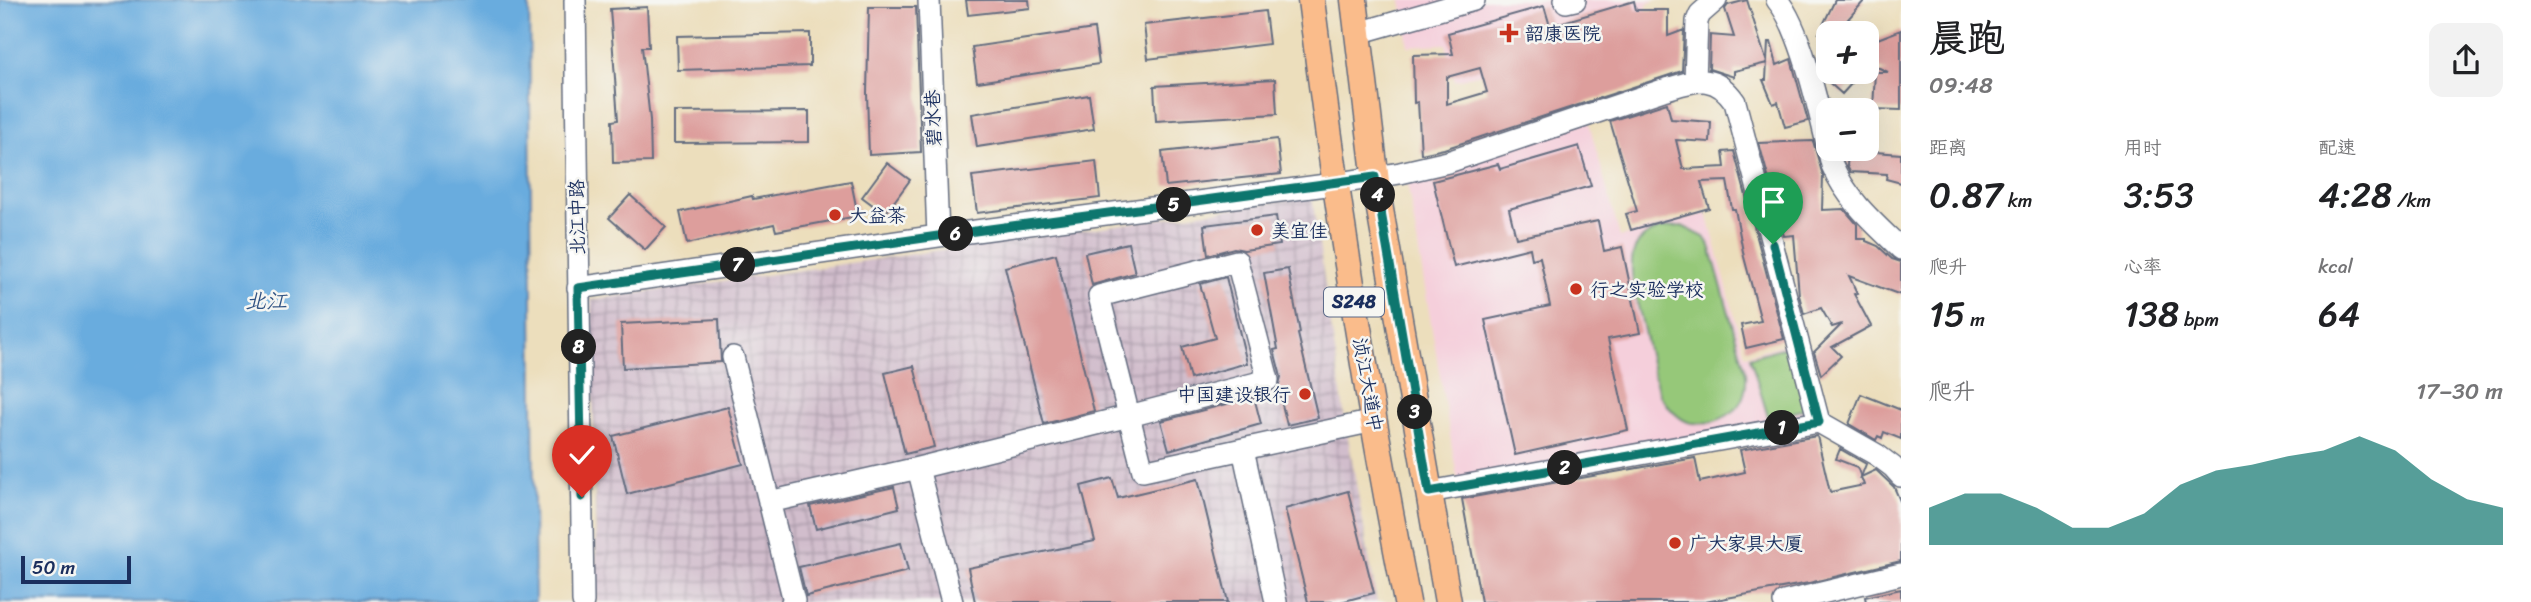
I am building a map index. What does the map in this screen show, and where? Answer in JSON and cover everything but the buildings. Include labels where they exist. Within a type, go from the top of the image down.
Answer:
[{"type":"main road","name":"浈江大道中","points":[[1311,0],[1334,184],[1407,602]]},
{"type":"main road","name":"S248","points":[[1354,0],[1375,177],[1448,602]]},
{"type":"street","name":"北江中路","points":[[575,0],[583,602]]},
{"type":"street","name":"碧水巷","points":[[929,0],[938,236]]},
{"type":"street","points":[[1358,33],[1474,0]]},
{"type":"street","points":[[1565,0],[1575,0]]},
{"type":"street","points":[[1695,81],[1697,22],[1700,14],[1716,0]]},
{"type":"street","points":[[1777,0],[1795,31],[1839,182],[1853,202],[1901,249]]},
{"type":"street","points":[[578,288],[1375,177],[1448,162],[1695,81],[1714,82],[1726,89],[1735,102],[1819,422]]},
{"type":"street","points":[[769,502],[918,468],[1129,416],[1268,380],[1237,261],[1099,296],[1129,416],[1143,471],[1374,421]]},
{"type":"street","points":[[733,357],[794,601],[792,602]]},
{"type":"street","points":[[1429,492],[1819,422],[1877,455],[1901,477]]},
{"type":"street","points":[[1243,449],[1276,602]]},
{"type":"street","points":[[918,468],[952,602]]},
{"type":"street","points":[[1784,602],[1901,574]]},
{"type":"shaded area","name":"韶康医院","points":[[1401,0],[1656,0],[1647,4],[1646,23],[1455,81],[1446,44],[1408,46]]},
{"type":"shaded area","name":"行之实验学校","points":[[1588,119],[1620,237],[1707,213],[1745,355],[1795,341],[1814,417],[1458,483],[1406,176]]},
{"type":"shaded area","points":[[1312,197],[1346,426],[1377,602],[597,602],[591,300]]},
{"type":"green space","points":[[1682,226],[1704,237],[1710,246],[1746,373],[1745,391],[1739,405],[1720,419],[1709,422],[1693,423],[1684,420],[1672,411],[1660,395],[1632,275],[1636,246],[1645,236],[1660,229]]},
{"type":"green space","points":[[1788,346],[1807,408],[1769,420],[1750,357]]},
{"type":"water","name":"北江","points":[[0,0],[529,0],[535,602],[0,602]]},
{"type":"place","name":"韶康医院","points":[[1509,33]]},
{"type":"place","name":"大益茶","points":[[835,215]]},
{"type":"place","name":"美宜佳","points":[[1257,230]]},
{"type":"place","name":"行之实验学校","points":[[1576,289]]},
{"type":"place","name":"中国建设银行","points":[[1305,394]]},
{"type":"place","name":"广大家具大厦","points":[[1675,543]]},
{"type":"route","points":[[582,497],[578,288],[1375,177],[1429,492],[1819,422],[1773,244]]}]
